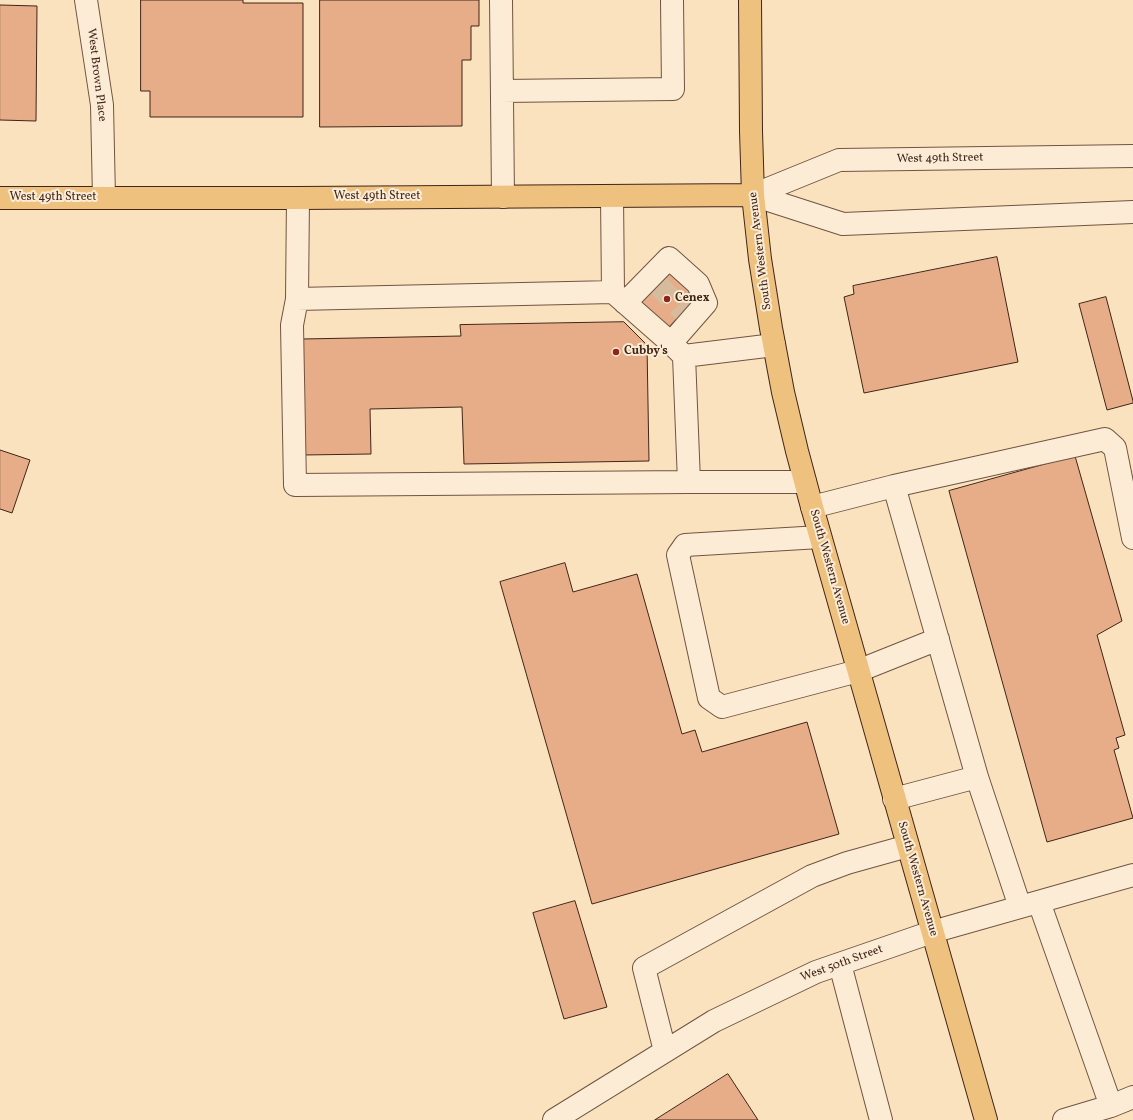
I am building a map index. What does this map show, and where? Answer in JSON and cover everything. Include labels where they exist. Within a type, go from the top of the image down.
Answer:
[{"type":"main road","name":"South Western Avenue","points":[[750,0],[750,123],[753,195],[760,259],[783,392],[820,537],[986,1120]]},
{"type":"main road","name":"West 49th Street","points":[[0,198],[753,195]]},
{"type":"street","name":"West Brown Place","points":[[86,0],[102,105],[104,198]]},
{"type":"street","points":[[501,0],[503,196]]},
{"type":"street","points":[[502,92],[673,90],[672,0]]},
{"type":"street","name":"West 49th Street","points":[[753,195],[839,160],[1133,156]]},
{"type":"street","name":"West 49th Street","points":[[753,195],[843,224],[1133,212]]},
{"type":"street","points":[[612,196],[619,298],[678,350],[774,345]]},
{"type":"street","points":[[298,198],[297,299],[292,325],[295,485],[805,482]]},
{"type":"street","points":[[297,299],[619,298],[652,280],[669,258],[698,284],[706,303],[688,315],[678,350],[689,482]]},
{"type":"street","points":[[812,507],[894,486],[1105,439],[1115,448],[1133,538]]},
{"type":"street","points":[[894,486],[977,777],[1111,1106]]},
{"type":"street","points":[[820,537],[685,546],[678,555],[709,698],[722,707],[858,671],[938,639]]},
{"type":"street","points":[[894,799],[977,777]]},
{"type":"street","points":[[665,1051],[644,968],[812,876],[847,863],[908,846]]},
{"type":"street","name":"West 50th Street","points":[[554,1120],[714,1021],[816,972],[932,932],[1133,875]]},
{"type":"street","points":[[840,964],[881,1120]]},
{"type":"street","points":[[1075,1118],[1133,1097]]},
{"type":"building","points":[[141,0],[243,0],[243,3],[303,3],[303,117],[150,117],[150,91],[141,91]]},
{"type":"building","points":[[320,0],[479,0],[479,26],[471,26],[471,60],[462,60],[462,126],[320,127]]},
{"type":"building","points":[[0,5],[37,6],[36,121],[0,120]]},
{"type":"building","points":[[997,257],[1018,362],[864,393],[844,297],[854,294],[853,286]]},
{"type":"building","name":"Cenex","points":[[668,269],[698,297],[666,330],[636,301]]},
{"type":"building","points":[[1106,297],[1133,401],[1133,403],[1107,410],[1079,304]]},
{"type":"building","points":[[624,322],[647,345],[649,461],[464,464],[462,407],[370,409],[371,454],[304,455],[302,339],[461,336],[460,325]]},
{"type":"building","points":[[0,450],[30,460],[12,513],[0,509]]},
{"type":"building","points":[[1075,456],[1122,621],[1097,635],[1125,735],[1116,738],[1119,748],[1114,750],[1133,818],[1047,842],[949,491]]},
{"type":"building","points":[[565,563],[573,592],[637,574],[682,734],[695,730],[702,752],[807,722],[839,834],[592,904],[500,582]]},
{"type":"building","points":[[575,901],[607,1007],[564,1019],[533,913]]},
{"type":"building","points":[[728,1074],[758,1120],[655,1120]]},
{"type":"tunnel","points":[[655,282],[684,312]]},
{"type":"place","name":"Cenex","points":[[667,299]]},
{"type":"place","name":"Cubby's","points":[[616,352]]}]
